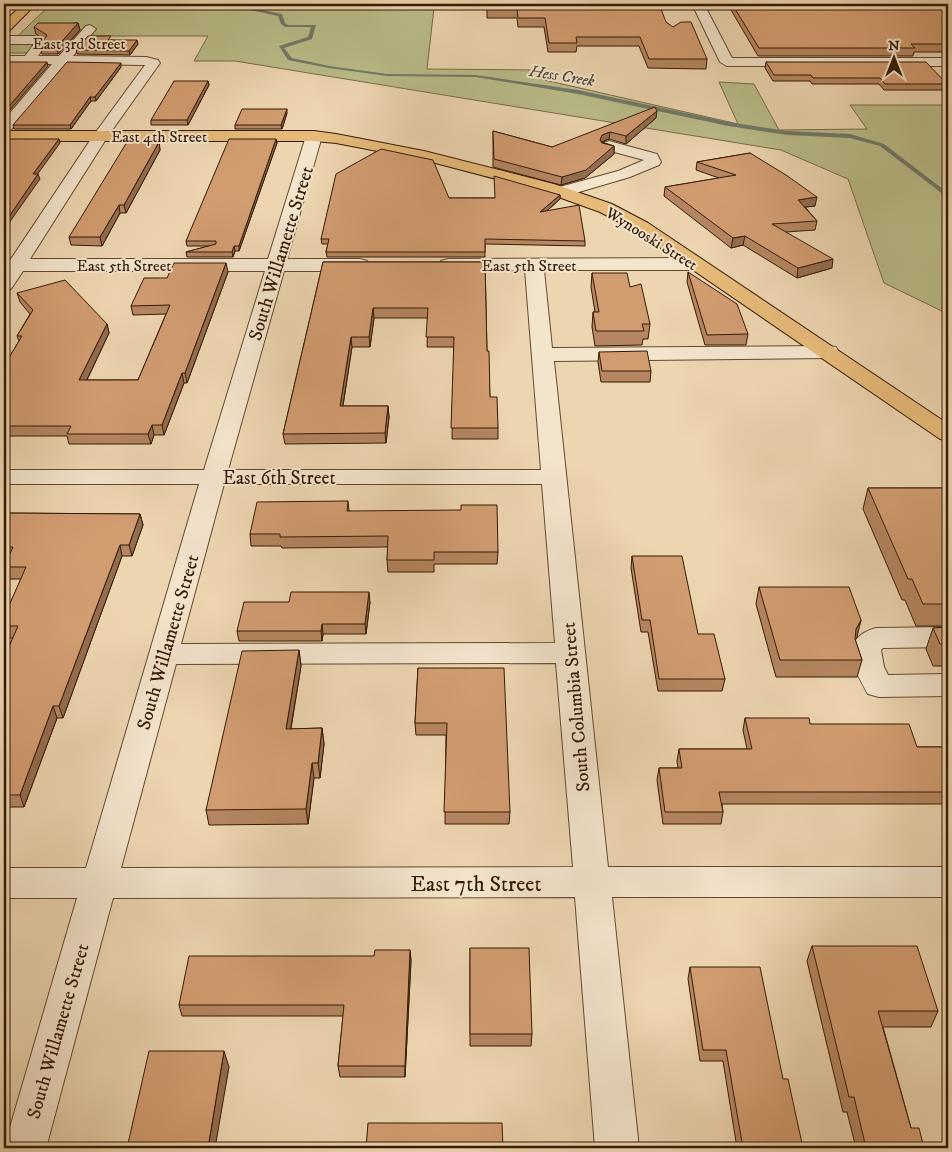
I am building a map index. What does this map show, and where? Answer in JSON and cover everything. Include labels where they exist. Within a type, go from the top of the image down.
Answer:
[{"type":"main road","points":[[4,29],[30,4]]},
{"type":"main road","name":"East 4th Street","points":[[6,137],[314,136]]},
{"type":"main road","name":"Wynooski Street","points":[[314,136],[354,140],[402,151],[562,192],[612,209],[642,227],[694,264],[948,434]]},
{"type":"street","points":[[463,4],[534,4]]},
{"type":"street","points":[[613,4],[664,8],[699,4],[779,4]]},
{"type":"street","points":[[699,4],[727,62],[948,62]]},
{"type":"street","points":[[6,137],[63,60],[90,29]]},
{"type":"street","points":[[4,40],[35,40],[41,43],[28,60]]},
{"type":"street","name":"East 3rd Street","points":[[4,60],[146,61],[153,63],[101,136]]},
{"type":"street","points":[[4,285],[10,265],[101,136]]},
{"type":"street","name":"South Willamette Street","points":[[24,1148],[214,477],[314,136]]},
{"type":"street","points":[[562,192],[624,174],[653,162],[651,157],[608,146]]},
{"type":"street","name":"East 5th Street","points":[[434,265],[694,264]]},
{"type":"street","name":"East 5th Street","points":[[10,265],[375,265]]},
{"type":"street","name":"South Columbia Street","points":[[534,265],[617,1148]]},
{"type":"street","points":[[542,355],[828,352]]},
{"type":"street","name":"East 6th Street","points":[[4,477],[554,477]]},
{"type":"street","points":[[948,637],[876,638],[866,647],[869,667],[879,686],[948,685]]},
{"type":"street","points":[[164,654],[570,653]]},
{"type":"street","name":"East 7th Street","points":[[4,883],[948,882]]},
{"type":"green space","points":[[51,4],[316,4],[315,8],[434,8],[427,69],[539,70],[540,79],[738,124],[719,82],[754,84],[779,130],[867,129],[850,105],[948,105],[948,314],[884,283],[848,179],[781,150],[235,61],[194,61],[208,36],[82,36],[68,53],[4,53],[4,49]]},
{"type":"building","points":[[487,4],[659,4],[666,22],[673,27],[681,22],[691,22],[707,59],[649,59],[640,37],[576,37],[577,43],[549,43],[545,18],[518,18],[517,9],[487,9]]},
{"type":"building","points":[[732,4],[948,4],[948,44],[911,44],[915,48],[759,48]]},
{"type":"building","points":[[38,23],[78,23],[57,47],[40,47],[47,35],[34,27]]},
{"type":"building","points":[[88,36],[111,36],[108,40],[137,40],[129,51],[76,50]]},
{"type":"building","points":[[7,62],[47,62],[4,112],[4,65]]},
{"type":"building","points":[[67,62],[121,63],[95,97],[90,97],[70,125],[13,125]]},
{"type":"building","points":[[766,62],[926,62],[947,84],[885,84],[880,78],[813,78],[811,75],[774,75]]},
{"type":"building","points":[[174,81],[208,81],[187,120],[151,120]]},
{"type":"building","points":[[655,107],[657,111],[626,136],[610,132],[602,135],[600,140],[602,143],[614,146],[586,170],[562,177],[494,159],[493,131],[552,147]]},
{"type":"building","points":[[242,109],[287,109],[281,125],[235,125]]},
{"type":"building","points":[[4,139],[59,139],[33,174],[38,174],[4,224]]},
{"type":"building","points":[[229,139],[276,139],[239,246],[234,246],[232,252],[186,252],[216,244],[216,241],[186,241]]},
{"type":"building","points":[[127,142],[159,142],[124,205],[119,205],[100,237],[69,237]]},
{"type":"building","points":[[381,149],[433,160],[449,198],[495,198],[494,176],[560,195],[540,212],[579,205],[585,241],[485,239],[485,252],[326,252],[329,239],[321,239],[336,174]]},
{"type":"building","points":[[750,153],[817,197],[798,200],[817,221],[772,224],[833,259],[798,268],[745,236],[733,238],[665,187],[736,175],[697,162]]},
{"type":"building","points":[[323,262],[485,262],[490,397],[497,397],[498,428],[451,428],[454,337],[426,337],[428,308],[373,308],[369,337],[351,337],[340,406],[388,406],[385,433],[283,434]]},
{"type":"building","points":[[174,263],[226,263],[185,373],[182,373],[162,425],[152,425],[148,434],[67,434],[71,426],[6,426],[4,430],[4,366],[22,336],[17,336],[33,310],[17,293],[65,280],[107,324],[79,380],[138,380],[170,305],[131,306],[144,278],[167,278]]},
{"type":"building","points":[[688,272],[737,304],[748,334],[707,335]]},
{"type":"building","points":[[592,273],[627,273],[630,287],[641,284],[650,324],[642,324],[644,331],[596,331],[593,312],[599,312]]},
{"type":"building","points":[[647,351],[651,371],[602,371],[599,352]]},
{"type":"building","points":[[868,488],[948,488],[948,604],[923,604],[912,579],[908,579]]},
{"type":"building","points":[[348,501],[347,511],[461,510],[461,505],[497,505],[498,552],[434,552],[434,560],[387,560],[388,536],[280,537],[280,534],[250,534],[257,502]]},
{"type":"building","points":[[4,513],[140,514],[129,545],[120,545],[59,706],[53,706],[20,795],[4,795],[4,658],[18,626],[4,626],[4,617],[26,567],[4,567],[13,547],[4,547]]},
{"type":"building","points":[[632,556],[682,556],[698,634],[714,634],[725,679],[659,679],[650,620],[642,620]]},
{"type":"building","points":[[759,587],[849,587],[861,620],[856,629],[855,639],[862,660],[780,660]]},
{"type":"building","points":[[291,592],[369,592],[365,624],[322,624],[321,631],[237,631],[244,602],[289,602]]},
{"type":"building","points":[[948,627],[948,644],[940,644],[933,628]]},
{"type":"building","points":[[299,650],[286,729],[322,728],[318,763],[312,763],[306,809],[206,810],[242,651]]},
{"type":"building","points":[[418,668],[504,668],[510,812],[444,812],[447,723],[415,723]]},
{"type":"building","points":[[745,718],[809,718],[810,724],[909,724],[917,747],[948,747],[948,795],[947,792],[719,792],[723,812],[665,812],[659,768],[682,768],[679,749],[752,749]]},
{"type":"building","points":[[812,946],[917,946],[938,1011],[878,1011],[911,1128],[919,1128],[924,1148],[866,1148],[854,1097],[849,1097]]},
{"type":"building","points":[[470,948],[529,948],[532,1034],[470,1034]]},
{"type":"building","points":[[375,950],[410,950],[405,1066],[338,1066],[344,1005],[179,1005],[189,956],[374,956]]},
{"type":"building","points":[[690,967],[760,967],[783,1079],[788,1079],[803,1148],[743,1148],[726,1050],[703,1050]]},
{"type":"building","points":[[149,1051],[224,1051],[208,1148],[127,1148]]},
{"type":"building","points":[[368,1123],[502,1123],[503,1148],[366,1148]]},
{"type":"waterway","name":"Hess Creek","points":[[242,4],[252,9],[280,15],[283,24],[287,26],[314,26],[310,38],[281,47],[290,59],[329,67],[387,75],[476,76],[578,92],[728,124],[787,133],[850,136],[882,145],[948,196]]}]
